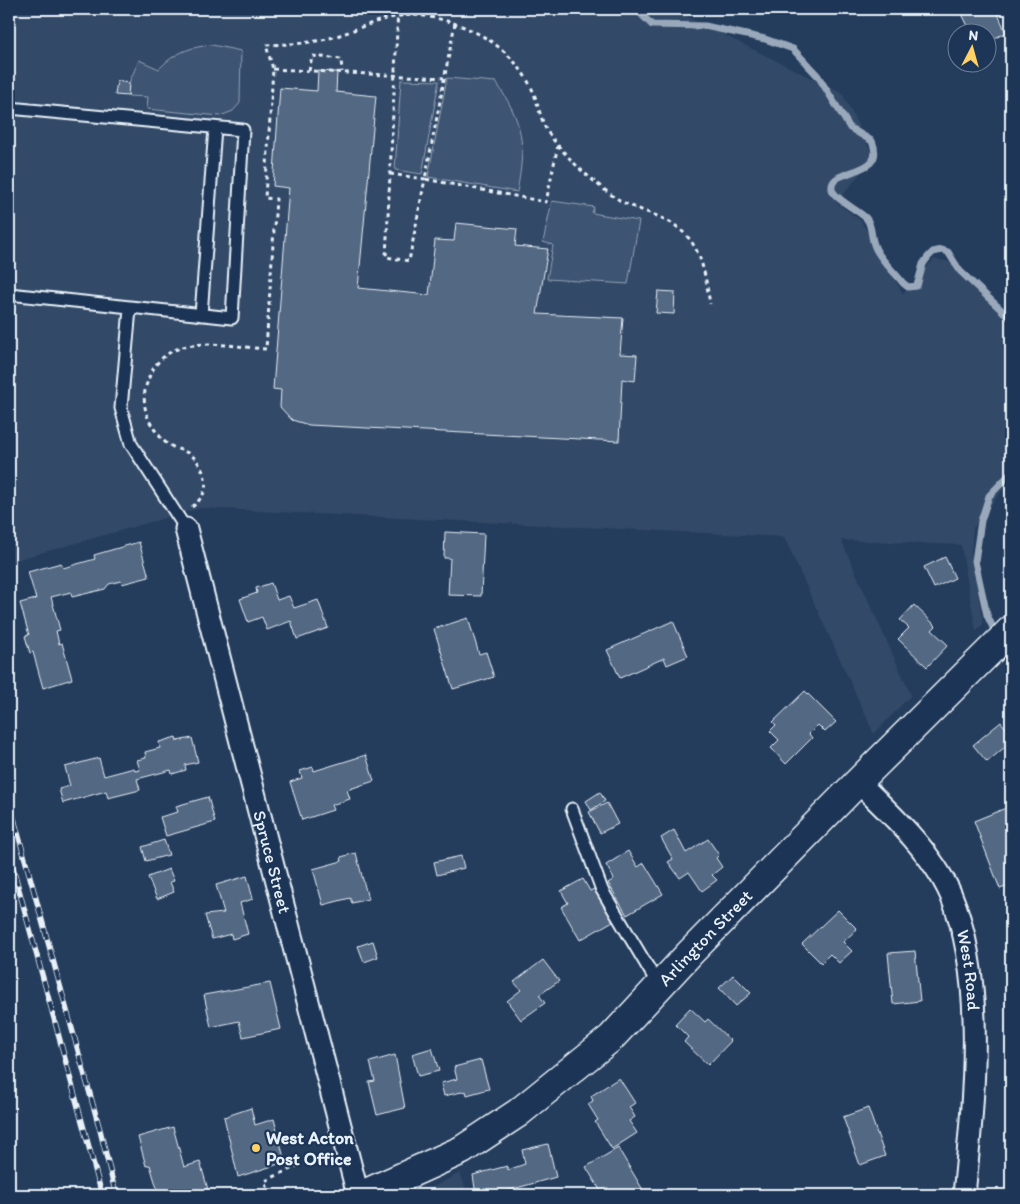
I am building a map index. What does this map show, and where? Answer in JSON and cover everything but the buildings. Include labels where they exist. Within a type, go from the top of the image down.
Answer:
[{"type":"street","name":"Spruce Street","points":[[186,529],[360,1195]]},
{"type":"street","name":"Arlington Street","points":[[360,1195],[462,1150],[518,1113],[611,1038],[659,986],[858,782],[1011,630]]},
{"type":"street","name":"West Road","points":[[858,782],[893,815],[926,855],[950,894],[969,951],[974,1010],[964,1195]]},
{"type":"lane","points":[[9,108],[243,130],[232,318],[130,309],[9,294]]},
{"type":"lane","points":[[202,315],[215,128]]},
{"type":"lane","points":[[130,309],[121,408],[131,444],[186,529]]},
{"type":"lane","points":[[572,809],[602,890],[659,986]]},
{"type":"path","points":[[398,9],[386,257],[409,261],[455,23]]},
{"type":"path","points":[[192,508],[203,498],[205,491],[206,484],[200,465],[190,452],[165,442],[152,426],[144,404],[146,384],[155,363],[176,347],[194,344],[266,349],[276,198],[264,198],[273,69],[266,45],[303,44],[329,38],[398,15],[424,16],[455,23],[484,36],[513,58],[530,83],[543,124],[558,145],[579,168],[606,191],[628,205],[666,218],[686,235],[701,259],[710,304]]},
{"type":"path","points":[[309,71],[312,56],[341,59],[342,72]]},
{"type":"path","points":[[273,69],[444,78]]},
{"type":"path","points":[[390,174],[546,202],[558,145]]},
{"type":"path","points":[[270,1195],[265,1181],[299,1165]]},
{"type":"shaded area","points":[[9,9],[671,9],[842,93],[871,152],[868,163],[837,203],[861,221],[903,294],[934,259],[950,262],[1011,318],[1011,371],[1008,377],[1011,388],[1011,479],[973,528],[971,553],[983,624],[976,631],[961,545],[841,540],[911,695],[874,734],[784,537],[200,508],[9,562]]},
{"type":"shaded area","points":[[212,45],[241,51],[240,103],[233,111],[220,116],[147,109],[148,97],[128,96],[129,83],[139,60],[159,69],[170,59],[182,52],[196,47]]},
{"type":"shaded area","points":[[447,78],[496,82],[512,110],[520,134],[522,147],[517,192],[428,177]]},
{"type":"shaded area","points":[[401,80],[439,81],[422,174],[395,170]]},
{"type":"shaded area","points":[[552,201],[594,207],[592,213],[639,221],[628,284],[547,279],[553,245],[543,242]]},
{"type":"shaded area","points":[[460,1173],[468,1195],[418,1195]]},
{"type":"waterway","points":[[636,9],[652,25],[705,26],[765,39],[793,49],[818,76],[850,128],[872,141],[875,153],[872,161],[866,166],[839,177],[834,182],[832,189],[833,193],[841,200],[866,218],[870,225],[872,239],[877,252],[884,261],[908,287],[917,286],[923,264],[928,257],[933,252],[942,250],[948,252],[960,271],[1011,319]]},
{"type":"waterway","points":[[997,636],[987,615],[975,561],[981,521],[989,496],[1011,473]]},
{"type":"waterway","points":[[1003,647],[1011,664]]},
{"type":"railway","points":[[9,801],[100,1130],[116,1195]]},
{"type":"railway","points":[[9,853],[102,1195]]},
{"type":"place","name":"West Acton Post Office","points":[[256,1148]]}]
